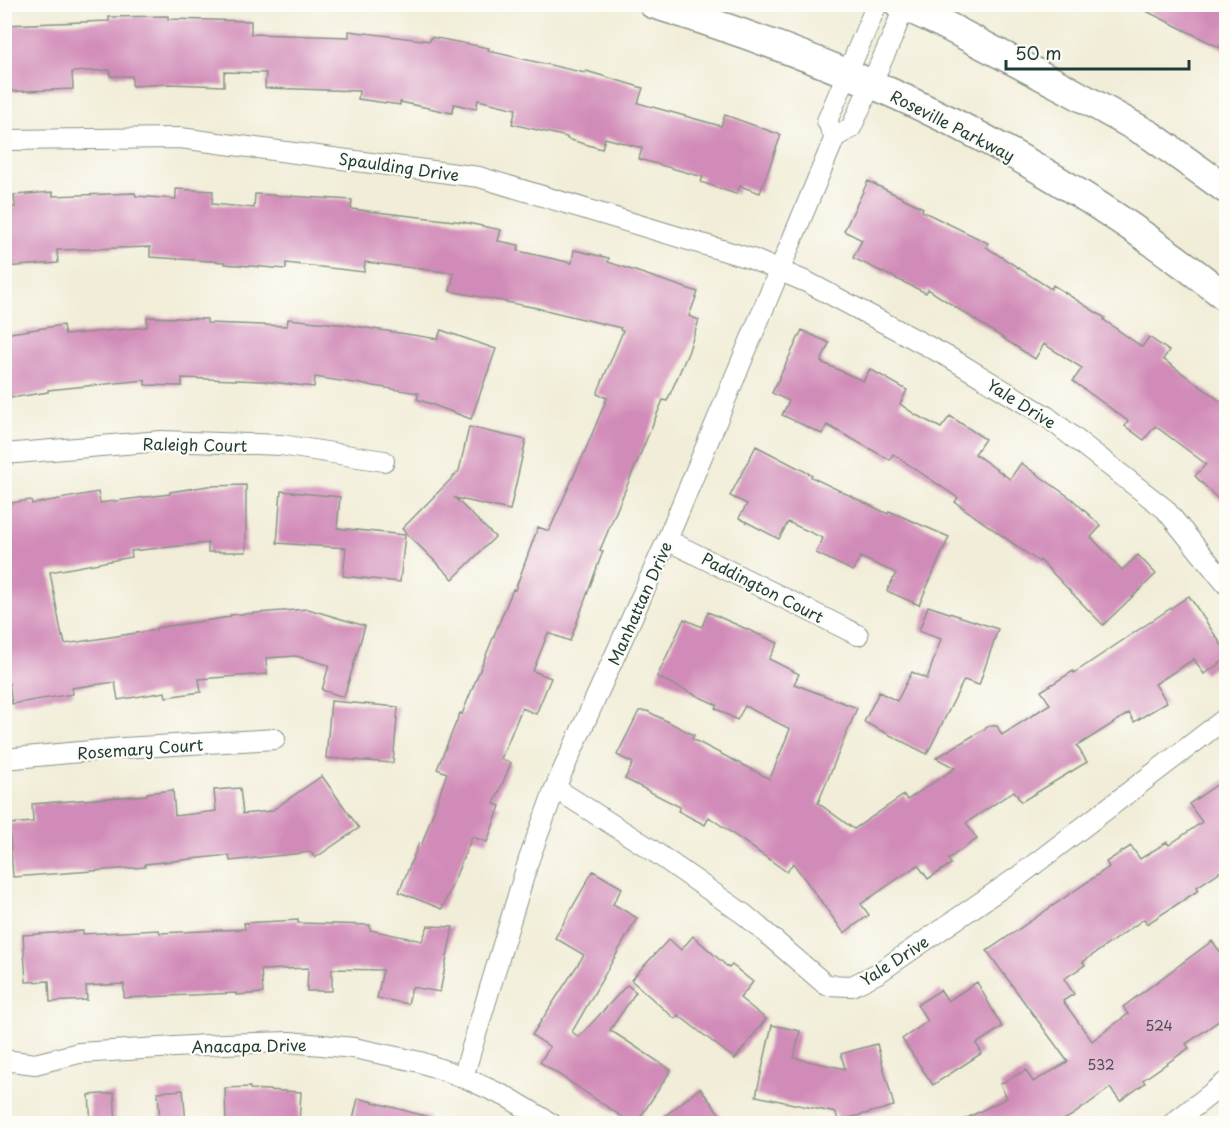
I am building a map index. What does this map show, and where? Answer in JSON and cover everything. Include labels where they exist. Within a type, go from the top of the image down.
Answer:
[{"type":"main road","name":"Roseville Parkway","points":[[653,4],[729,28],[859,79],[958,126],[1037,169],[1152,243],[1227,297]]},
{"type":"main road","points":[[896,5],[1065,88],[1150,135],[1227,189]]},
{"type":"street","name":"Manhattan Drive","points":[[463,1077],[529,859],[555,788],[668,540],[835,137],[851,128],[866,30],[896,5]]},
{"type":"street","name":"Manhattan Drive","points":[[835,137],[827,121],[892,38],[896,5]]},
{"type":"street","name":"Spaulding Drive","points":[[4,140],[180,138],[480,177],[752,259],[781,271]]},
{"type":"street","name":"Yale Drive","points":[[781,271],[809,283],[952,359],[1046,416],[1165,509],[1227,584]]},
{"type":"street","name":"Raleigh Court","points":[[4,454],[161,441],[281,445],[384,461]]},
{"type":"street","name":"Paddington Court","points":[[668,540],[858,635]]},
{"type":"street","name":"Yale Drive","points":[[555,788],[649,848],[745,915],[826,985],[852,986],[878,974],[1019,876],[1227,718]]},
{"type":"street","name":"Rosemary Court","points":[[4,759],[123,748],[275,739]]},
{"type":"street","name":"Anacapa Drive","points":[[4,1060],[35,1064],[79,1053],[223,1044],[289,1042],[354,1048],[420,1062],[463,1077],[509,1098],[552,1124]]},
{"type":"street","points":[[1172,1124],[1227,1082]]},
{"type":"building","points":[[1132,4],[1227,4],[1227,51]]},
{"type":"building","points":[[168,16],[168,19],[251,21],[251,34],[349,37],[349,31],[430,41],[431,37],[489,48],[488,51],[585,73],[586,71],[643,88],[638,103],[721,126],[725,115],[781,135],[760,193],[740,186],[736,194],[701,182],[703,177],[639,159],[642,148],[605,138],[602,149],[567,139],[567,137],[512,124],[516,109],[478,100],[476,109],[454,104],[452,113],[400,102],[400,105],[358,99],[359,91],[265,88],[266,73],[224,72],[224,86],[169,84],[132,86],[132,76],[110,76],[110,70],[72,72],[73,89],[4,92],[4,25],[109,21],[109,17]]},
{"type":"building","points":[[868,181],[923,208],[922,211],[988,243],[986,247],[1051,289],[1053,285],[1105,318],[1104,320],[1142,347],[1149,337],[1169,351],[1163,359],[1227,406],[1227,508],[1195,476],[1206,464],[1155,426],[1144,440],[1125,426],[1128,421],[1073,381],[1082,368],[1044,344],[1035,359],[928,289],[926,293],[853,258],[862,240],[844,231]]},
{"type":"building","points":[[176,189],[213,191],[212,204],[254,208],[255,194],[352,200],[351,209],[463,222],[501,230],[498,241],[519,245],[518,251],[572,263],[574,250],[609,258],[608,262],[698,292],[689,316],[699,320],[688,353],[667,401],[663,400],[600,550],[603,551],[570,641],[548,633],[533,671],[551,678],[536,714],[522,708],[501,759],[511,763],[494,804],[500,806],[487,842],[472,837],[442,909],[399,892],[419,843],[422,844],[447,773],[437,769],[513,589],[515,590],[538,527],[549,531],[585,451],[607,398],[597,394],[623,331],[620,330],[621,328],[537,308],[450,291],[454,273],[365,262],[364,272],[286,263],[286,269],[150,257],[150,247],[57,250],[58,263],[4,267],[4,208],[15,207],[14,195],[53,192],[53,196],[135,193],[136,196],[176,199]]},
{"type":"building","points":[[147,317],[207,319],[207,323],[287,326],[288,319],[348,325],[438,339],[441,330],[496,349],[471,419],[417,399],[419,393],[315,377],[314,387],[262,381],[182,378],[182,386],[145,385],[145,380],[48,390],[48,392],[11,398],[4,354],[4,334],[63,325],[65,335],[147,327]]},
{"type":"building","points":[[802,330],[829,343],[821,362],[863,381],[870,369],[907,390],[900,404],[916,415],[941,428],[950,416],[985,439],[975,454],[1010,479],[1021,463],[1072,499],[1101,526],[1091,537],[1122,570],[1138,555],[1156,574],[1103,625],[1040,560],[1039,562],[955,502],[958,498],[893,454],[890,460],[827,425],[822,434],[782,415],[789,401],[772,393]]},
{"type":"building","points":[[469,427],[526,440],[510,510],[455,498],[495,537],[453,579],[402,529],[459,471]]},
{"type":"building","points":[[756,446],[812,475],[811,477],[888,514],[889,511],[949,537],[919,605],[887,591],[896,573],[860,557],[853,571],[816,553],[823,538],[788,522],[779,539],[739,518],[747,504],[730,496]]},
{"type":"building","points":[[246,485],[246,552],[208,552],[208,543],[131,551],[132,557],[50,572],[65,644],[230,617],[230,615],[308,609],[365,626],[344,697],[322,690],[329,665],[296,656],[266,658],[267,674],[199,679],[201,692],[166,697],[165,692],[118,700],[115,682],[72,688],[73,694],[12,704],[9,683],[4,683],[4,504],[31,500],[32,504],[98,492],[100,503],[170,494],[170,492],[208,486]]},
{"type":"building","points":[[281,491],[340,497],[337,528],[405,535],[400,582],[343,576],[346,548],[277,543]]},
{"type":"building","points":[[1189,596],[1227,653],[1227,659],[1204,674],[1194,659],[1155,684],[1167,702],[1134,722],[1129,713],[1077,746],[1087,762],[1021,802],[1014,791],[966,823],[977,839],[948,859],[951,864],[928,879],[918,865],[861,904],[869,915],[844,933],[793,863],[787,872],[709,817],[705,825],[678,811],[680,807],[625,779],[633,763],[617,755],[639,711],[647,711],[694,735],[692,739],[770,779],[790,729],[745,706],[737,720],[715,708],[717,705],[657,677],[684,619],[702,627],[708,612],[778,643],[769,659],[799,674],[794,684],[857,708],[818,803],[854,829],[904,795],[907,800],[955,768],[936,758],[989,726],[997,726],[1002,735],[1050,704],[1041,691],[1073,671],[1074,673]]},
{"type":"building","points":[[928,606],[998,629],[979,685],[964,680],[927,754],[864,722],[879,692],[897,701],[912,672],[927,679],[941,639],[919,631]]},
{"type":"building","points":[[331,701],[398,707],[393,763],[326,758]]},
{"type":"building","points":[[322,776],[359,828],[315,858],[311,852],[230,861],[229,855],[145,864],[145,867],[13,877],[9,824],[33,822],[32,804],[147,795],[147,793],[173,790],[175,816],[216,811],[214,790],[240,788],[243,814],[271,811]]},
{"type":"building","points":[[1227,778],[1227,867],[1197,887],[1199,890],[1147,924],[1144,919],[1083,962],[1085,965],[1064,979],[1074,994],[1063,1001],[1092,1041],[1128,1014],[1123,1007],[1212,941],[1227,961],[1227,1015],[1186,1044],[1189,1048],[1143,1080],[1145,1083],[1120,1101],[1110,1088],[1057,1124],[955,1124],[1007,1098],[1000,1084],[1026,1070],[1033,1082],[1068,1062],[987,951],[1109,867],[1106,862],[1131,846],[1140,859],[1167,842],[1169,845],[1202,822],[1189,804]]},
{"type":"building","points":[[593,871],[622,888],[613,904],[637,918],[572,1032],[579,1037],[627,985],[636,992],[610,1030],[671,1070],[636,1124],[540,1062],[550,1047],[532,1035],[584,955],[555,938]]},
{"type":"building","points":[[298,920],[298,923],[370,925],[370,930],[422,941],[428,926],[453,927],[440,992],[412,987],[408,1004],[377,998],[383,970],[332,969],[332,991],[307,991],[308,968],[261,970],[263,993],[236,995],[236,993],[124,998],[124,984],[86,986],[87,1000],[50,1002],[49,981],[26,982],[23,935],[83,931],[83,934],[245,929],[244,923]]},
{"type":"building","points":[[693,936],[729,968],[732,965],[753,982],[740,998],[766,1019],[735,1059],[678,1015],[675,1019],[631,980],[669,939],[681,950]]},
{"type":"building","points":[[977,982],[1002,1027],[976,1044],[982,1053],[933,1085],[902,1039],[928,1021],[917,1005],[940,990],[948,1001]]},
{"type":"building","points":[[772,1025],[800,1031],[794,1058],[845,1069],[841,1054],[877,1044],[894,1106],[838,1121],[836,1113],[756,1096]]},
{"type":"building","points":[[250,1087],[250,1089],[301,1092],[299,1124],[226,1124],[225,1088]]},
{"type":"building","points":[[700,1088],[727,1124],[655,1124]]},
{"type":"building","points":[[183,1090],[186,1124],[160,1124],[158,1092]]},
{"type":"building","points":[[114,1093],[116,1124],[91,1124],[89,1095]]},
{"type":"building","points":[[358,1098],[429,1117],[428,1124],[352,1124]]}]
